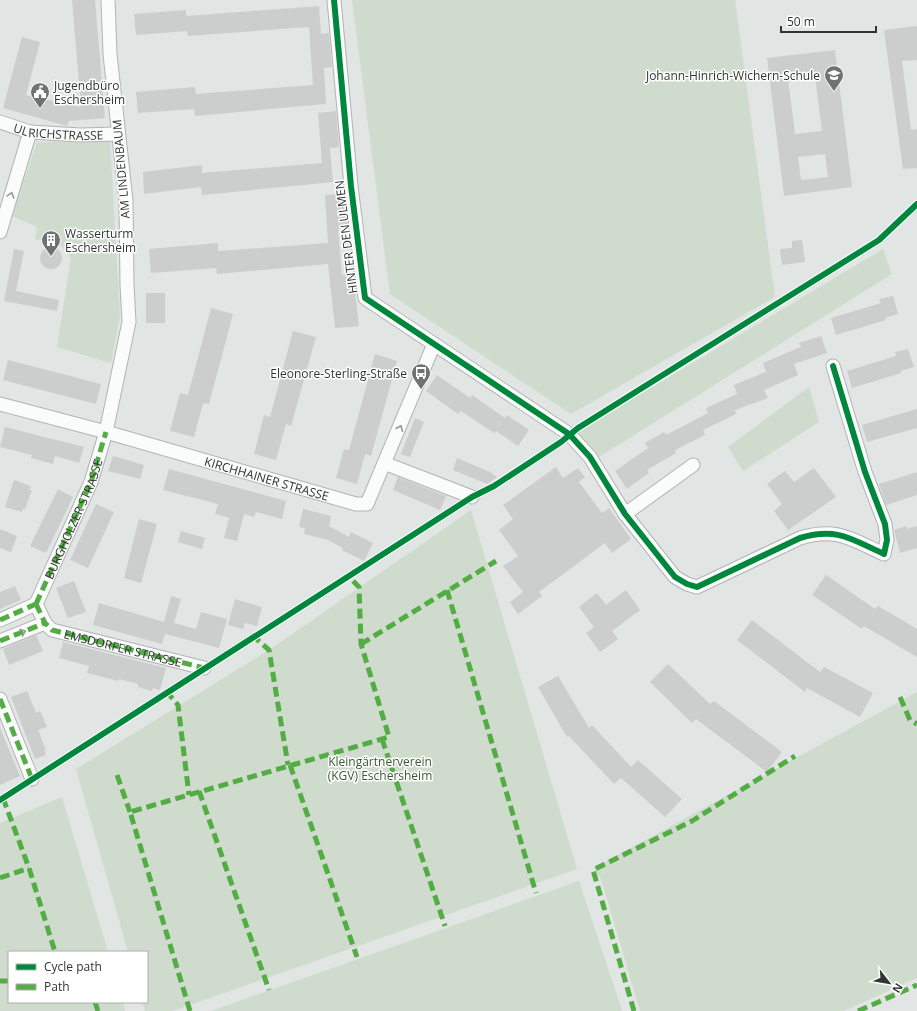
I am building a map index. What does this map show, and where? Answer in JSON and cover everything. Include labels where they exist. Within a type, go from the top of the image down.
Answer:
[{"type":"street","name":"AM LINDENBAUM","points":[[106,432],[129,322],[126,285],[126,201],[110,54],[108,0]]},
{"type":"street","name":"HINTER DEN ULMEN","points":[[334,0],[351,186],[365,298],[569,434],[590,457],[625,514]]},
{"type":"street","name":"ULRICHSTRASSE","points":[[0,122],[30,132],[80,135],[118,134]]},
{"type":"street","points":[[0,232],[30,132]]},
{"type":"street","name":"KIRCHHAINER STRASSE","points":[[0,404],[106,432],[356,504],[367,504],[434,344]]},
{"type":"street","points":[[693,464],[625,514],[675,577],[687,584],[698,587],[800,538],[816,533],[835,533],[884,554],[887,540],[885,524],[865,472],[833,366]]},
{"type":"street","name":"BURGHOLZER STRASSE","points":[[36,604],[91,482],[106,432]]},
{"type":"street","points":[[384,463],[472,497]]},
{"type":"street","points":[[0,620],[36,604],[45,623],[0,641]]},
{"type":"street","name":"EMSDORFER STRASSE","points":[[45,623],[52,630],[204,668]]},
{"type":"street","points":[[0,699],[32,778]]},
{"type":"green space","points":[[352,0],[735,0],[775,297],[571,414],[390,294]]},
{"type":"green space","points":[[110,141],[120,316],[111,363],[57,347],[71,258],[55,238],[35,240],[37,227],[12,216],[37,142]]},
{"type":"green space","points":[[883,249],[892,274],[599,457],[576,433]]},
{"type":"green space","points":[[809,387],[819,422],[743,471],[728,447]]},
{"type":"green space","name":"Kleingärtnerverein (KGV) Eschersheim","points":[[471,510],[577,869],[173,1011],[145,1011],[142,1003],[148,1003],[148,951],[128,951],[76,769],[269,650]]},
{"type":"green space","points":[[917,692],[917,978],[844,1011],[640,1011],[601,879],[594,868]]},
{"type":"green space","points":[[62,797],[108,951],[8,951],[8,1003],[123,1003],[125,1011],[0,1011],[0,823]]},
{"type":"green space","points":[[579,881],[622,1011],[211,1011]]},
{"type":"building","points":[[72,0],[95,0],[105,118],[69,121],[67,126],[3,108],[22,37],[40,42],[26,95],[81,107]]},
{"type":"building","points":[[319,6],[321,34],[329,33],[332,67],[324,68],[326,104],[195,116],[194,109],[138,113],[136,92],[195,87],[196,94],[313,85],[309,27],[188,36],[187,31],[136,35],[134,14],[186,10],[186,16]]},
{"type":"building","points":[[917,26],[917,60],[902,61],[911,130],[917,129],[917,168],[903,169],[884,30]]},
{"type":"building","points":[[835,50],[852,187],[784,196],[767,58]],"holes":[[[815,76],[822,131],[795,134],[788,79]],[[825,154],[828,177],[801,180],[798,157]]]},
{"type":"building","points":[[336,111],[339,147],[330,148],[333,182],[202,195],[201,187],[144,194],[143,172],[202,165],[202,173],[322,163],[318,113]]},
{"type":"building","points":[[344,194],[348,228],[338,229],[342,275],[353,274],[359,326],[335,328],[328,264],[217,274],[216,268],[151,273],[149,249],[218,243],[218,251],[328,243],[325,195]]},
{"type":"building","points":[[802,240],[805,262],[782,265],[780,249],[792,248],[792,241]]},
{"type":"building","name":"Wasserturm Eschersheim","points":[[51,247],[55,248],[61,254],[61,262],[55,268],[51,269],[47,268],[41,262],[40,258],[41,254],[47,248]]},
{"type":"building","points":[[14,249],[24,251],[16,291],[59,300],[57,311],[4,301]]},
{"type":"building","points":[[146,293],[165,293],[165,323],[146,323]]},
{"type":"building","points":[[893,296],[898,314],[885,318],[886,320],[836,335],[831,318],[881,303],[879,299]]},
{"type":"building","points":[[211,308],[233,314],[209,404],[203,403],[194,437],[170,431],[180,393],[188,395]]},
{"type":"building","points":[[293,331],[316,337],[291,426],[286,424],[276,460],[254,454],[264,415],[270,417]]},
{"type":"building","points":[[821,336],[827,353],[794,364],[798,375],[764,390],[768,398],[735,410],[736,414],[703,430],[705,435],[675,450],[676,453],[647,470],[649,473],[627,489],[615,471],[648,448],[645,443],[664,432],[666,435],[708,413],[706,408],[737,394],[734,385],[766,372],[763,363],[801,347],[799,343]]},
{"type":"building","points":[[908,349],[914,367],[901,371],[901,373],[852,388],[847,371],[896,356],[895,352]]},
{"type":"building","points":[[375,354],[397,361],[371,456],[365,454],[357,484],[336,478],[344,449],[349,450]]},
{"type":"building","points":[[8,360],[101,384],[96,404],[3,380]]},
{"type":"building","points":[[437,375],[470,398],[472,395],[505,418],[507,415],[529,430],[518,446],[496,431],[494,433],[461,411],[458,414],[426,391]]},
{"type":"building","points":[[917,409],[917,428],[867,442],[862,425]]},
{"type":"building","points":[[415,418],[424,422],[410,457],[401,454]]},
{"type":"building","points":[[5,427],[84,447],[79,463],[55,456],[53,464],[31,458],[32,455],[0,447]]},
{"type":"building","points":[[113,456],[144,465],[140,479],[108,471]]},
{"type":"building","points":[[457,458],[490,472],[497,477],[487,484],[453,470]]},
{"type":"building","points":[[556,467],[563,478],[578,468],[585,477],[579,482],[602,513],[609,508],[631,539],[612,553],[605,543],[539,592],[542,596],[518,614],[510,602],[523,592],[503,566],[518,556],[499,530],[513,519],[503,505]]},
{"type":"building","points":[[814,468],[836,497],[788,530],[774,511],[782,504],[767,484],[785,471],[794,482]]},
{"type":"building","points":[[169,469],[286,501],[282,519],[256,512],[254,517],[244,514],[237,541],[224,538],[229,518],[215,514],[218,504],[163,490]]},
{"type":"building","points":[[917,472],[917,495],[886,505],[879,484]]},
{"type":"building","points":[[398,477],[446,496],[440,510],[393,490]]},
{"type":"building","points":[[14,480],[31,486],[29,490],[32,490],[25,509],[23,509],[22,512],[5,507]]},
{"type":"building","points":[[58,489],[73,497],[46,553],[30,546]]},
{"type":"building","points":[[96,504],[114,512],[88,568],[70,560]]},
{"type":"building","points":[[303,509],[331,516],[329,526],[349,537],[351,532],[373,543],[364,561],[342,550],[343,548],[328,540],[304,534],[305,528],[299,527]]},
{"type":"building","points":[[139,519],[157,524],[141,583],[124,578]]},
{"type":"building","points":[[906,526],[907,529],[917,526],[917,548],[900,553],[894,530]]},
{"type":"building","points":[[0,529],[17,536],[11,552],[0,548]]},
{"type":"building","points":[[181,531],[205,538],[202,549],[178,542]]},
{"type":"building","points":[[826,575],[875,609],[878,606],[917,629],[917,657],[864,626],[862,629],[812,595]]},
{"type":"building","points":[[74,581],[86,612],[68,618],[56,588]]},
{"type":"building","points":[[15,586],[21,600],[0,609],[0,592]]},
{"type":"building","points":[[626,590],[640,610],[612,631],[618,639],[600,652],[586,633],[594,627],[579,607],[597,593],[606,605]]},
{"type":"building","points":[[171,596],[181,599],[174,623],[196,629],[201,612],[227,619],[219,648],[165,634],[162,644],[93,625],[99,603],[164,622]]},
{"type":"building","points":[[235,599],[262,607],[257,626],[245,623],[243,629],[228,625]]},
{"type":"building","points":[[752,620],[820,672],[824,667],[873,693],[860,717],[807,688],[805,692],[737,640]]},
{"type":"building","points":[[36,635],[43,651],[9,665],[3,649]]},
{"type":"building","points":[[63,642],[166,668],[160,690],[153,688],[152,691],[138,687],[138,684],[119,679],[118,681],[87,673],[89,666],[59,658]]},
{"type":"building","points":[[668,664],[710,704],[714,701],[782,752],[767,772],[696,719],[692,723],[650,682]]},
{"type":"building","points":[[558,676],[589,728],[592,725],[631,767],[638,760],[682,799],[665,817],[621,778],[614,784],[569,736],[567,737],[538,687]]},
{"type":"building","points":[[27,691],[36,713],[40,711],[47,727],[38,730],[46,750],[44,750],[46,755],[35,759],[11,697]]},
{"type":"building","points":[[0,728],[20,776],[0,785]]},
{"type":"marked path","points":[[36,604],[91,482],[106,432]]},
{"type":"marked path","points":[[361,644],[496,561]]},
{"type":"marked path","points":[[190,1011],[130,812],[389,737],[361,644],[359,587],[348,576]]},
{"type":"marked path","points":[[447,590],[536,893]]},
{"type":"marked path","points":[[36,604],[45,623],[52,630],[204,668]]},
{"type":"marked path","points":[[0,620],[36,604]]},
{"type":"marked path","points":[[0,641],[45,623]]},
{"type":"marked path","points":[[254,635],[253,636],[269,650],[288,765]]},
{"type":"marked path","points":[[166,693],[167,692],[178,705],[189,795]]},
{"type":"marked path","points":[[900,697],[910,720],[917,724]]},
{"type":"marked path","points":[[0,699],[32,779],[29,781]]},
{"type":"marked path","points":[[382,739],[445,926]]},
{"type":"marked path","points":[[634,1011],[593,870],[692,821],[795,756]]},
{"type":"marked path","points":[[290,765],[357,957]]},
{"type":"marked path","points":[[117,775],[130,812]]},
{"type":"marked path","points":[[199,791],[269,990]]},
{"type":"marked path","points":[[3,798],[29,868],[55,951]]},
{"type":"marked path","points":[[0,878],[29,868]]},
{"type":"marked path","points":[[0,981],[8,981]]},
{"type":"marked path","points":[[858,1011],[917,985]]},
{"type":"marked path","points":[[95,1003],[98,1011]]},
{"type":"cycle path","points":[[334,0],[351,186],[365,298],[569,434],[590,457],[625,514],[675,577],[687,584],[697,587],[800,538],[813,535],[834,534],[844,536],[884,554],[887,540],[885,524],[865,472],[833,366]]},
{"type":"cycle path","points":[[0,800],[472,497],[494,486],[561,442],[578,428],[879,240],[917,204]]},
{"type":"place","name":"Johann-Hinrich-Wichern-Schule","points":[[834,92]]},
{"type":"place","name":"Jugendbüro Eschersheim","points":[[40,109]]},
{"type":"place","name":"Wasserturm Eschersheim","points":[[51,257]]},
{"type":"place","name":"Eleonore-Sterling-Straße","points":[[421,390]]}]
